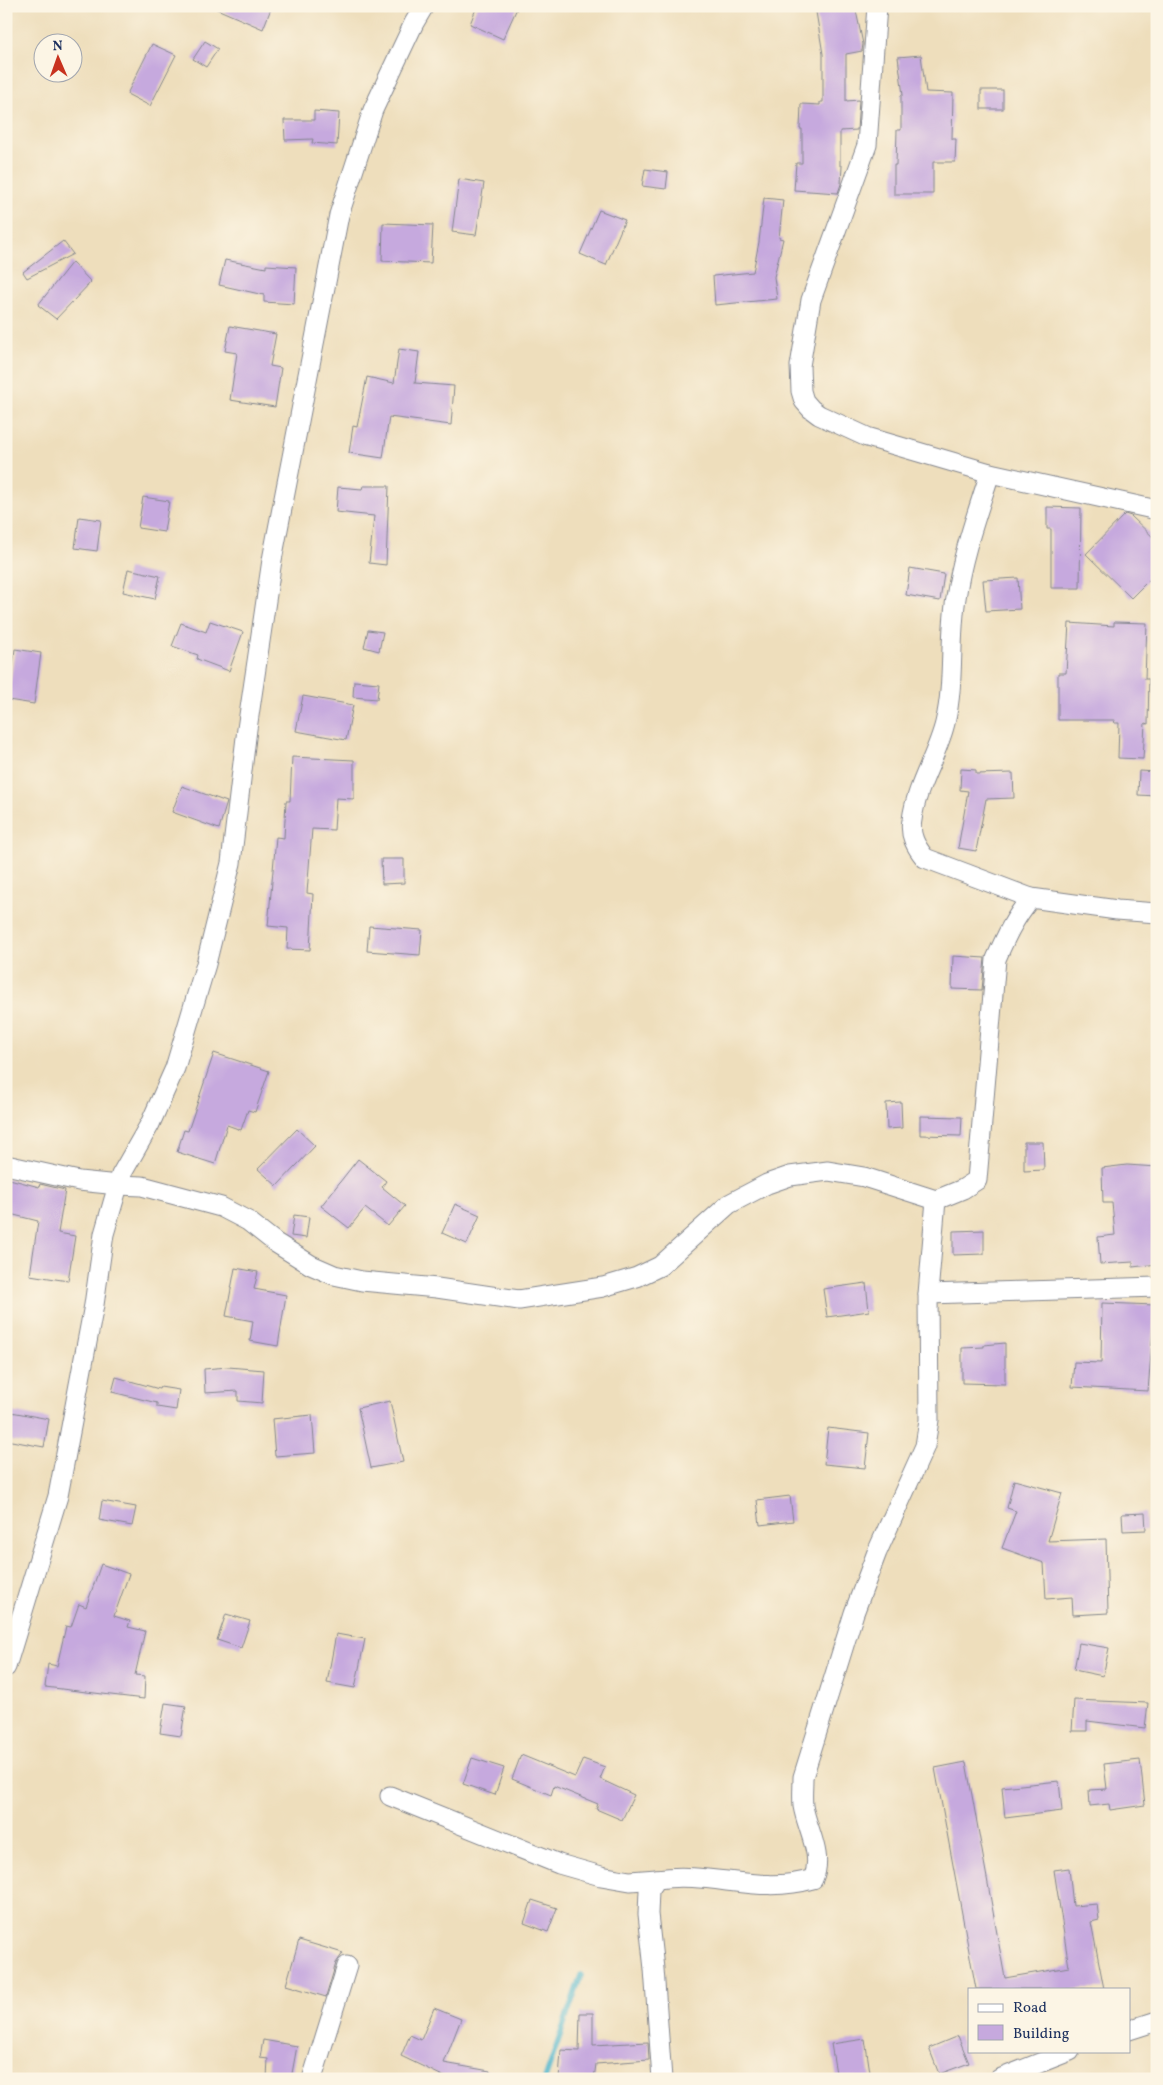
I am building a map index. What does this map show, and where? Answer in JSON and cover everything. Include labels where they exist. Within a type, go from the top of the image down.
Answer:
[{"type":"street","points":[[6,1667],[58,1496],[94,1305],[104,1234],[121,1175],[150,1124],[175,1068],[206,964],[232,863],[247,729],[272,560],[339,215],[373,110],[424,6]]},
{"type":"street","points":[[877,6],[867,145],[811,300],[803,342],[801,390],[804,401],[811,409],[840,426],[867,438],[990,472],[1072,489],[1157,510]]},
{"type":"street","points":[[990,472],[968,544],[956,598],[950,696],[945,724],[920,788],[911,822],[914,846],[925,858],[1031,898],[1117,910],[1157,913]]},
{"type":"street","points":[[6,1165],[79,1181],[118,1186],[142,1186],[221,1207],[248,1221],[276,1243],[311,1265],[334,1275],[380,1284],[437,1288],[494,1298],[519,1300],[602,1287],[637,1277],[660,1266],[729,1204],[767,1184],[790,1176],[828,1171],[864,1177],[936,1200],[963,1189],[977,1180],[996,959],[1014,920],[1031,898]]},
{"type":"street","points":[[390,1796],[559,1864],[601,1876],[630,1881],[680,1875],[763,1886],[793,1885],[813,1879],[818,1869],[817,1854],[803,1804],[803,1778],[858,1604],[877,1552],[925,1446],[929,1420],[928,1294],[936,1200]]},
{"type":"street","points":[[928,1294],[1157,1287]]},
{"type":"street","points":[[657,1879],[650,1890],[648,1914],[662,2079]]},
{"type":"street","points":[[312,2079],[347,1966]]},
{"type":"street","points":[[1130,2030],[1157,2021]]},
{"type":"street","points":[[999,2079],[1067,2052]]},
{"type":"building","points":[[210,6],[272,6],[263,29]]},
{"type":"building","points":[[477,6],[518,6],[503,39],[470,24]]},
{"type":"building","points":[[815,6],[855,6],[863,44],[862,51],[846,54],[846,101],[859,100],[857,130],[840,131],[840,166],[842,166],[841,184],[838,193],[794,190],[796,163],[802,163],[801,104],[820,105],[820,102],[823,102],[823,54]]},
{"type":"building","points":[[205,41],[218,49],[206,67],[193,59]]},
{"type":"building","points":[[152,44],[176,55],[150,106],[127,94]]},
{"type":"building","points":[[921,55],[926,92],[953,93],[952,139],[956,139],[955,162],[933,162],[933,194],[894,194],[897,130],[901,130],[901,95],[903,95],[898,57]]},
{"type":"building","points":[[981,90],[1003,90],[1003,109],[981,109]]},
{"type":"building","points":[[314,111],[339,113],[337,145],[312,143],[313,139],[285,140],[284,120],[314,120]]},
{"type":"building","points":[[645,169],[668,172],[666,189],[642,186]]},
{"type":"building","points":[[459,179],[484,183],[476,235],[452,232]]},
{"type":"building","points":[[764,198],[783,200],[779,238],[783,239],[774,277],[777,299],[715,305],[713,276],[753,272],[759,242]]},
{"type":"building","points":[[599,210],[625,220],[606,265],[580,254]]},
{"type":"building","points":[[383,223],[433,225],[431,263],[382,261]]},
{"type":"building","points":[[63,241],[73,254],[27,278],[23,272]]},
{"type":"building","points":[[225,260],[266,268],[266,265],[296,267],[294,304],[264,302],[264,295],[219,285]]},
{"type":"building","points":[[72,262],[91,282],[56,319],[38,305]]},
{"type":"building","points":[[230,326],[276,334],[270,366],[281,368],[275,407],[230,400],[237,353],[225,351]]},
{"type":"building","points":[[399,349],[419,352],[415,383],[454,386],[451,425],[389,417],[383,458],[349,453],[353,426],[357,427],[367,377],[394,383]]},
{"type":"building","points":[[363,486],[389,486],[386,565],[369,563],[374,516],[336,512],[338,487],[362,489]]},
{"type":"building","points":[[143,497],[169,501],[164,532],[138,528]]},
{"type":"building","points":[[1047,507],[1081,508],[1080,588],[1051,588],[1051,529],[1047,529]]},
{"type":"building","points":[[1125,514],[1131,516],[1157,541],[1157,572],[1131,598],[1086,554]]},
{"type":"building","points":[[79,517],[101,520],[97,551],[75,548]]},
{"type":"building","points":[[910,568],[944,574],[940,601],[906,595]]},
{"type":"building","points":[[128,569],[160,576],[155,599],[123,592]]},
{"type":"building","points":[[1018,578],[1020,609],[986,611],[983,580]]},
{"type":"building","points":[[210,621],[243,632],[229,671],[197,659],[198,655],[172,646],[181,623],[206,632]]},
{"type":"building","points":[[1114,622],[1147,623],[1145,679],[1149,679],[1148,724],[1145,723],[1143,759],[1118,758],[1119,723],[1114,723],[1115,720],[1058,720],[1058,673],[1066,673],[1069,623],[1114,626]]},
{"type":"building","points":[[368,630],[383,632],[379,651],[364,647]]},
{"type":"building","points":[[15,649],[41,653],[34,704],[8,700]]},
{"type":"building","points":[[354,681],[379,683],[377,699],[353,697]]},
{"type":"building","points":[[303,696],[353,705],[346,740],[296,731]]},
{"type":"building","points":[[292,757],[354,760],[354,799],[336,798],[334,830],[312,829],[307,893],[313,894],[310,950],[287,949],[288,928],[268,926],[276,837],[284,838],[286,801],[290,801]]},
{"type":"building","points":[[961,769],[976,770],[976,774],[1013,773],[1014,798],[986,799],[976,851],[958,848],[968,791],[960,790]]},
{"type":"building","points":[[1139,771],[1157,772],[1157,796],[1138,795]]},
{"type":"building","points":[[182,786],[227,802],[219,829],[172,812]]},
{"type":"building","points":[[381,859],[404,859],[404,883],[382,884]]},
{"type":"building","points":[[369,926],[422,930],[420,955],[367,951]]},
{"type":"building","points":[[953,956],[985,958],[982,990],[952,989]]},
{"type":"building","points":[[214,1053],[269,1071],[255,1112],[248,1110],[241,1130],[227,1125],[215,1164],[177,1152],[184,1130],[188,1131]]},
{"type":"building","points":[[901,1102],[902,1128],[887,1129],[886,1103]]},
{"type":"building","points":[[920,1116],[962,1117],[961,1136],[920,1135]]},
{"type":"building","points":[[297,1129],[315,1146],[277,1186],[258,1169]]},
{"type":"building","points":[[1024,1142],[1043,1142],[1044,1170],[1024,1171]]},
{"type":"building","points":[[358,1159],[386,1181],[382,1187],[405,1206],[388,1226],[365,1208],[349,1228],[321,1206]]},
{"type":"building","points":[[1127,1165],[1157,1167],[1157,1264],[1133,1267],[1133,1262],[1100,1264],[1098,1237],[1115,1235],[1112,1203],[1103,1203],[1102,1168]]},
{"type":"building","points":[[6,1178],[39,1187],[40,1184],[65,1190],[58,1233],[75,1236],[68,1281],[30,1275],[38,1221],[6,1213]]},
{"type":"building","points":[[455,1204],[480,1215],[467,1244],[442,1233]]},
{"type":"building","points":[[294,1215],[309,1217],[306,1238],[291,1236]]},
{"type":"building","points":[[984,1230],[984,1254],[953,1255],[953,1231]]},
{"type":"building","points":[[235,1268],[258,1272],[254,1289],[286,1295],[278,1346],[250,1341],[253,1321],[226,1316]]},
{"type":"building","points":[[866,1283],[869,1311],[827,1317],[823,1289]]},
{"type":"building","points":[[1102,1303],[1155,1305],[1148,1391],[1072,1387],[1074,1362],[1101,1363]]},
{"type":"building","points":[[1005,1343],[1005,1384],[962,1383],[962,1348],[984,1347],[984,1345]]},
{"type":"building","points":[[228,1367],[264,1370],[262,1403],[238,1401],[238,1391],[205,1393],[204,1369]]},
{"type":"building","points":[[116,1377],[159,1389],[160,1387],[179,1390],[176,1410],[157,1407],[157,1403],[112,1392]]},
{"type":"building","points":[[390,1401],[403,1462],[371,1468],[358,1408]]},
{"type":"building","points":[[6,1411],[49,1419],[44,1447],[6,1440]]},
{"type":"building","points":[[312,1415],[315,1453],[275,1456],[272,1419]]},
{"type":"building","points":[[828,1428],[869,1433],[865,1468],[824,1464]]},
{"type":"building","points":[[1014,1480],[1062,1493],[1048,1541],[1106,1539],[1108,1613],[1073,1615],[1072,1597],[1046,1599],[1044,1563],[1002,1548],[1016,1511],[1007,1508]]},
{"type":"building","points":[[790,1496],[793,1521],[760,1525],[757,1500]]},
{"type":"building","points":[[102,1501],[136,1507],[132,1526],[99,1520]]},
{"type":"building","points":[[1145,1513],[1146,1530],[1123,1531],[1122,1514]]},
{"type":"building","points":[[101,1564],[129,1574],[114,1616],[130,1621],[128,1627],[145,1631],[135,1675],[145,1676],[144,1699],[45,1687],[48,1664],[57,1666],[66,1626],[71,1627],[79,1604],[86,1607]]},
{"type":"building","points":[[226,1614],[250,1621],[241,1648],[217,1640]]},
{"type":"building","points":[[336,1634],[365,1639],[355,1688],[327,1683]]},
{"type":"building","points":[[1079,1643],[1109,1648],[1103,1676],[1074,1670]]},
{"type":"building","points":[[1074,1700],[1148,1703],[1145,1728],[1087,1721],[1087,1731],[1072,1731]]},
{"type":"building","points":[[165,1703],[186,1706],[181,1736],[160,1733]]},
{"type":"building","points":[[521,1755],[575,1777],[583,1759],[605,1767],[600,1779],[634,1795],[622,1820],[596,1809],[598,1804],[554,1786],[551,1795],[512,1779]]},
{"type":"building","points":[[472,1758],[504,1768],[495,1795],[463,1784]]},
{"type":"building","points":[[1140,1760],[1145,1805],[1110,1810],[1109,1804],[1090,1806],[1089,1790],[1107,1789],[1104,1764]]},
{"type":"building","points":[[966,1762],[1005,1978],[1069,1967],[1054,1870],[1069,1868],[1073,1906],[1097,1904],[1099,1920],[1091,1922],[1104,1988],[976,1988],[935,1768]]},
{"type":"building","points":[[1059,1781],[1062,1811],[1005,1818],[1002,1787]]},
{"type":"building","points":[[532,1900],[557,1908],[548,1932],[524,1923]]},
{"type":"building","points":[[299,1940],[343,1953],[336,1963],[326,1997],[286,1985]]},
{"type":"building","points":[[434,2008],[461,2019],[444,2063],[490,2071],[489,2079],[449,2079],[401,2056],[410,2035],[421,2040]]},
{"type":"building","points":[[580,2013],[593,2013],[593,2045],[648,2042],[649,2060],[596,2064],[594,2079],[559,2079],[561,2050],[579,2051]]},
{"type":"building","points":[[958,2036],[969,2063],[939,2074],[929,2048]]},
{"type":"building","points":[[865,2039],[871,2079],[837,2079],[831,2044]]},
{"type":"building","points":[[263,2040],[297,2046],[291,2079],[267,2079],[268,2059],[260,2058]]},
{"type":"waterway","points":[[545,2079],[581,1975]]}]
